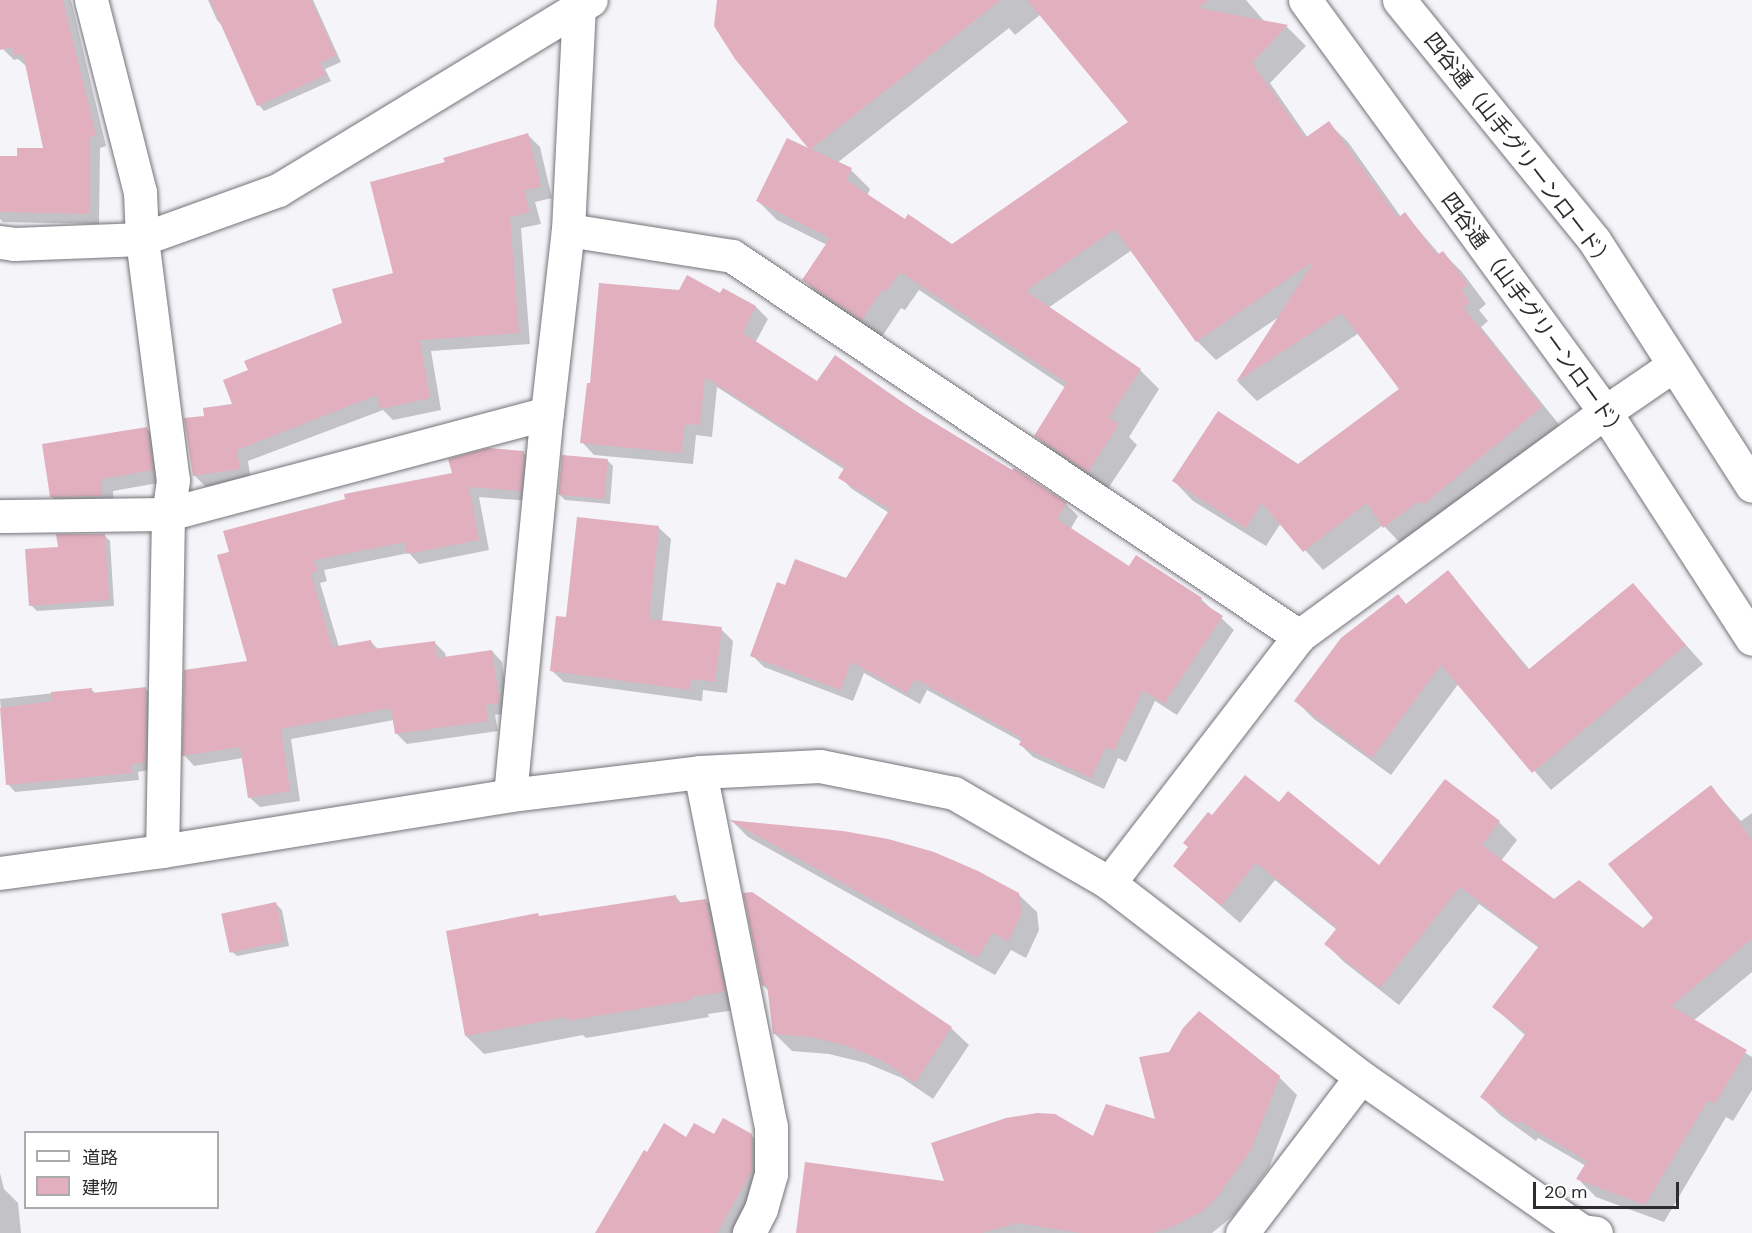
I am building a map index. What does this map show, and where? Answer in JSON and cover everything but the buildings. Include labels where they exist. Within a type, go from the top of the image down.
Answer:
[{"type":"street","points":[[91,0],[140,192],[142,239],[173,480],[168,514],[162,851]]},
{"type":"street","name":"四谷通 （山手グリーンロード）","points":[[1305,0],[1605,412],[1752,639]]},
{"type":"street","points":[[0,242],[142,239],[278,190],[582,2]]},
{"type":"street","points":[[510,795],[547,413],[568,230],[582,2]]},
{"type":"street","name":"四谷通（山手グリーンロード）","points":[[1408,3],[1594,240],[1752,486]]},
{"type":"street","points":[[568,230],[732,256],[1299,636]]},
{"type":"street","points":[[1108,883],[1299,636],[1605,412],[1674,365]]},
{"type":"street","points":[[0,516],[168,514],[547,413]]},
{"type":"street","points":[[0,873],[162,851],[510,795],[700,772],[819,766],[954,793],[1108,883],[1361,1077],[1582,1231],[1596,1233]]},
{"type":"street","points":[[700,772],[771,1126],[771,1174],[761,1209],[749,1233]]},
{"type":"street","points":[[1242,1233],[1361,1077]]}]
